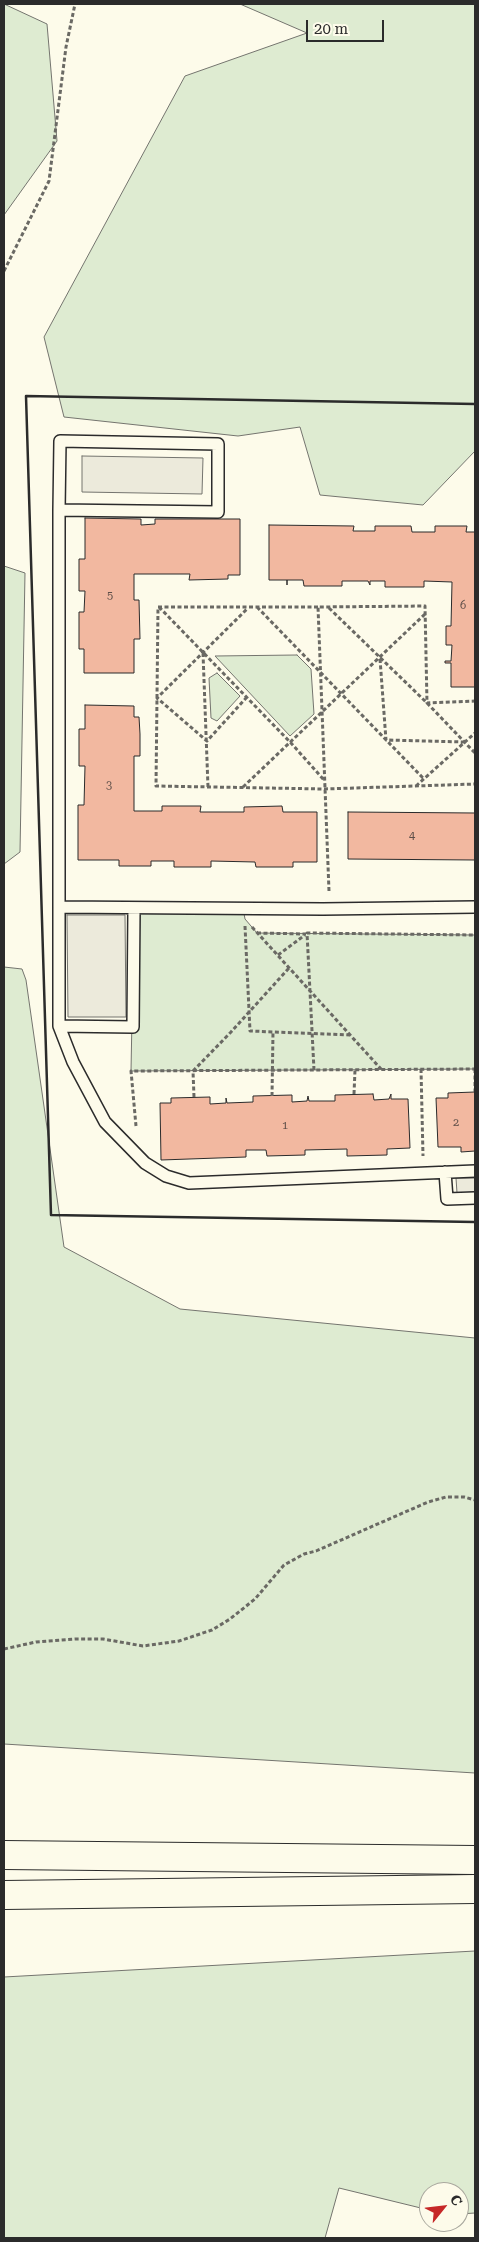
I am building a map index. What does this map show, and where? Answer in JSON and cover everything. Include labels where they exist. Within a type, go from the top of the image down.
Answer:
[{"type":"main road","points":[[4,1855],[475,1860]]},
{"type":"main road","points":[[4,1895],[475,1889]]},
{"type":"lane","points":[[59,510],[218,512],[218,444],[60,441],[59,510],[59,1026],[73,1062],[105,1122],[140,1158],[166,1176],[188,1183],[475,1171]]},
{"type":"lane","points":[[59,907],[475,908]]},
{"type":"lane","points":[[59,1026],[133,1027],[134,908]]},
{"type":"lane","points":[[445,1172],[447,1200],[475,1198]]},
{"type":"path","points":[[4,271],[50,181],[66,47],[75,4]]},
{"type":"path","points":[[158,607],[425,606],[427,703]]},
{"type":"path","points":[[158,607],[247,697],[324,780]]},
{"type":"path","points":[[158,607],[156,786],[324,789],[475,784]]},
{"type":"path","points":[[157,698],[248,607]]},
{"type":"path","points":[[257,607],[424,779]]},
{"type":"path","points":[[318,607],[330,909]]},
{"type":"path","points":[[329,607],[475,753]]},
{"type":"path","points":[[242,788],[426,614]]},
{"type":"path","points":[[203,652],[208,787]]},
{"type":"path","points":[[380,658],[386,740]]},
{"type":"path","points":[[207,741],[247,697]]},
{"type":"path","points":[[157,698],[207,741]]},
{"type":"path","points":[[427,703],[475,701]]},
{"type":"path","points":[[416,786],[475,733]]},
{"type":"path","points":[[386,740],[465,742]]},
{"type":"path","points":[[351,1035],[250,1031],[244,919],[278,955],[309,990],[351,1035],[382,1069]]},
{"type":"path","points":[[257,933],[475,935]]},
{"type":"path","points":[[278,955],[306,934]]},
{"type":"path","points":[[306,934],[314,1070]]},
{"type":"path","points":[[194,1098],[193,1070],[231,1032],[289,968]]},
{"type":"path","points":[[272,1096],[273,1032]]},
{"type":"path","points":[[140,1158],[131,1071],[475,1068],[475,1092]]},
{"type":"path","points":[[421,1069],[423,1173]]},
{"type":"path","points":[[354,1094],[355,1070]]},
{"type":"path","points":[[4,1649],[36,1642],[75,1638],[103,1639],[143,1646],[179,1641],[212,1630],[230,1619],[255,1599],[284,1565],[304,1554],[316,1551],[428,1502],[446,1497],[464,1497],[475,1500]]},
{"type":"green space","points":[[4,4],[47,24],[57,141],[4,215]]},
{"type":"green space","points":[[240,4],[475,4],[475,451],[423,505],[320,495],[300,427],[238,436],[64,417],[44,337],[185,76],[307,33]]},
{"type":"green space","points":[[4,566],[25,573],[20,852],[4,864]]},
{"type":"green space","points":[[297,655],[311,669],[314,714],[290,736],[215,656]]},
{"type":"green space","points":[[217,673],[240,696],[217,721],[211,718],[209,678]]},
{"type":"green space","points":[[134,908],[243,908],[245,919],[257,933],[475,935],[475,1069],[131,1071]]},
{"type":"green space","points":[[4,967],[22,969],[26,980],[64,1247],[180,1309],[475,1338],[475,1773],[4,1744]]},
{"type":"green space","points":[[475,1951],[475,2213],[469,2213],[469,2182],[419,2182],[419,2208],[339,2188],[325,2238],[4,2238],[4,1977]]},
{"type":"shaded area","points":[[82,456],[203,458],[202,494],[82,492]]},
{"type":"shaded area","points":[[67,915],[125,915],[126,1017],[68,1017]]},
{"type":"shaded area","points":[[456,1178],[475,1178],[475,1192],[457,1193]]},
{"type":"building","points":[[85,518],[141,519],[141,525],[155,524],[155,519],[240,519],[240,575],[228,575],[228,579],[189,580],[190,574],[134,574],[134,600],[139,600],[140,639],[134,639],[134,673],[84,673],[84,649],[79,649],[79,612],[84,612],[85,591],[79,591],[79,559],[85,559]]},
{"type":"building","points":[[269,525],[354,526],[353,531],[375,531],[375,526],[411,526],[412,532],[435,532],[435,526],[467,526],[466,532],[475,532],[475,687],[451,687],[451,663],[445,663],[445,661],[451,661],[452,645],[446,645],[446,626],[451,626],[452,582],[424,581],[424,587],[385,587],[385,581],[370,581],[370,585],[368,581],[342,581],[342,586],[304,586],[303,580],[269,580]]},
{"type":"building","points":[[85,705],[134,706],[134,717],[139,717],[140,756],[134,756],[134,811],[162,811],[162,806],[201,806],[200,812],[244,812],[244,807],[282,806],[283,812],[317,812],[317,862],[293,862],[293,867],[256,867],[255,862],[211,861],[211,867],[174,867],[174,861],[151,861],[151,866],[119,866],[119,860],[78,860],[78,805],[84,805],[85,766],[79,766],[79,729],[85,729]]},
{"type":"building","points":[[348,812],[475,813],[475,860],[348,859]]},
{"type":"building","points":[[475,1092],[475,1151],[461,1152],[461,1147],[438,1147],[436,1098],[448,1098],[448,1093]]},
{"type":"building","points":[[373,1094],[374,1100],[389,1099],[391,1094],[391,1099],[408,1099],[410,1148],[387,1149],[387,1155],[347,1156],[347,1149],[305,1150],[305,1155],[267,1156],[266,1150],[246,1150],[246,1157],[161,1160],[160,1103],[171,1103],[171,1098],[210,1097],[210,1104],[226,1103],[226,1098],[227,1103],[253,1102],[253,1096],[292,1095],[292,1102],[307,1101],[308,1096],[309,1101],[335,1101],[335,1095]]},
{"type":"wall","points":[[475,404],[26,396],[51,1215],[475,1222]]}]
